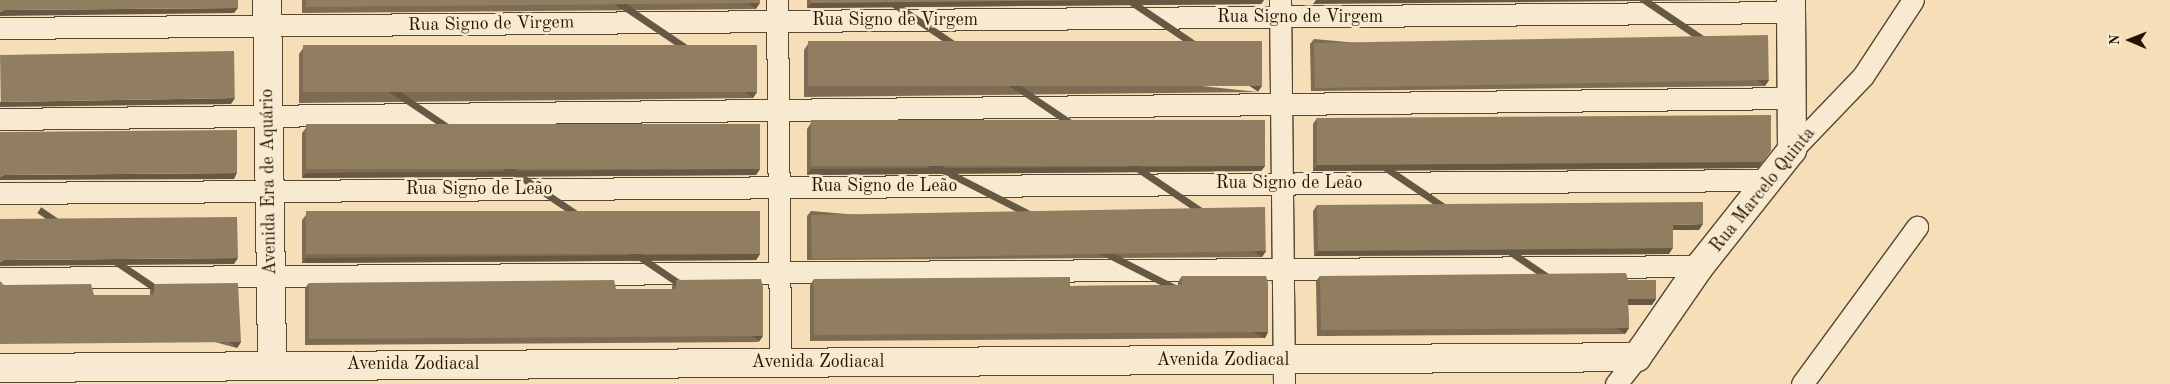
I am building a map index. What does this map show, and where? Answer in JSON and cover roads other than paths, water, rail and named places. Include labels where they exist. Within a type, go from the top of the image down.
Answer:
[{"type":"street","points":[[777,0],[780,362]]},
{"type":"street","name":"Rua Marcelo Quinta","points":[[1616,384],[1700,266],[1792,150],[1862,76],[1913,0]]},
{"type":"street","points":[[1791,6],[1792,150]]},
{"type":"street","name":"Rua Signo de Virgem","points":[[0,28],[267,13],[777,21],[1280,8],[1791,6]]},
{"type":"street","points":[[1280,8],[1284,372]]},
{"type":"street","name":"Avenida Era de Aquário","points":[[267,13],[272,374]]},
{"type":"street","points":[[0,119],[1792,98]]},
{"type":"street","name":"Rua Signo de Leão","points":[[0,193],[1769,180]]},
{"type":"street","points":[[1802,384],[1917,227]]},
{"type":"street","points":[[0,278],[1700,266]]},
{"type":"street","name":"Avenida Zodiacal","points":[[0,368],[272,374],[780,362],[1284,372],[1637,357]]}]
